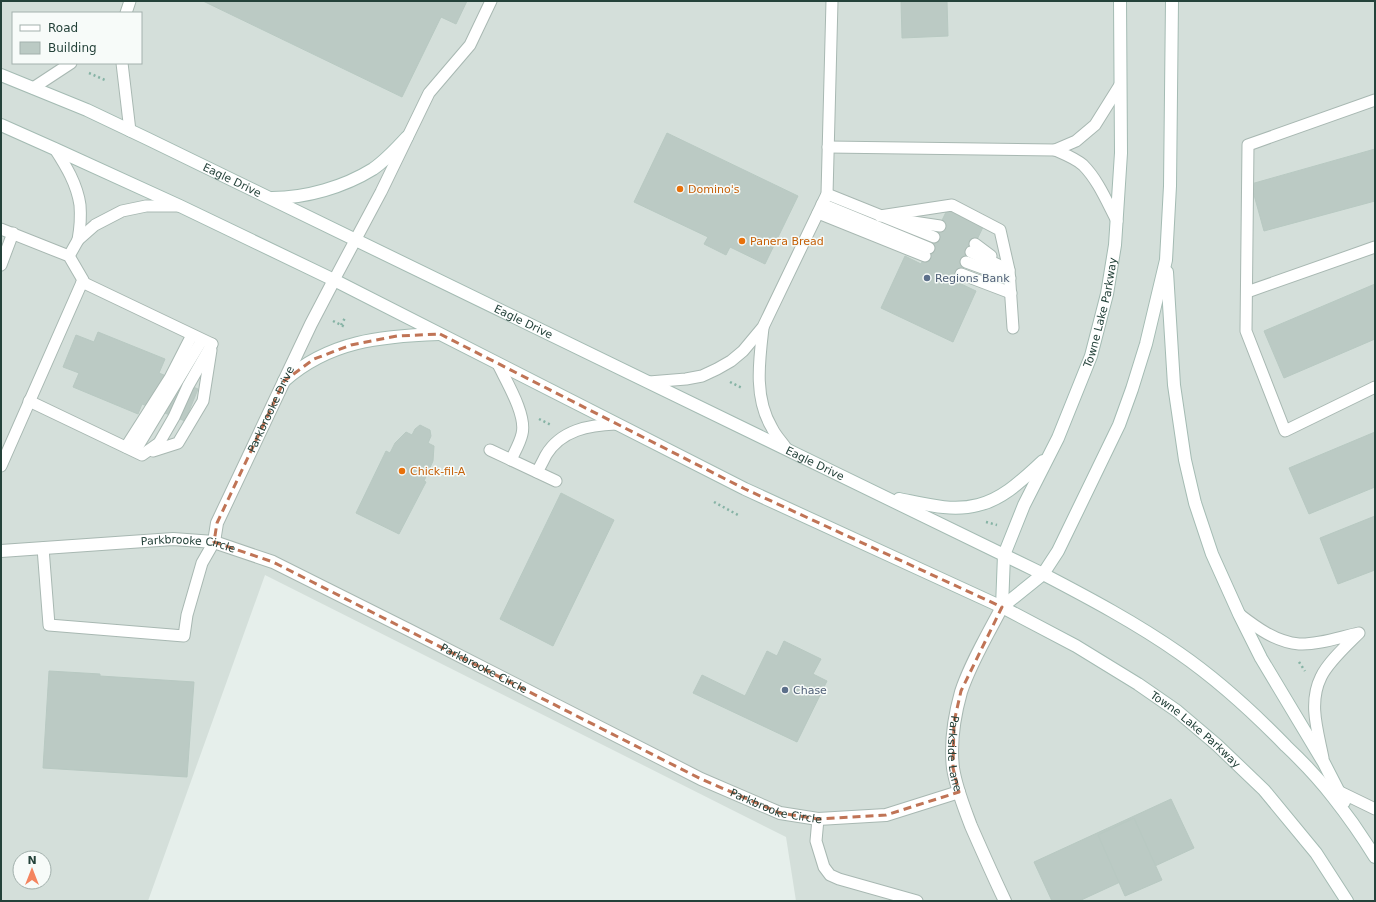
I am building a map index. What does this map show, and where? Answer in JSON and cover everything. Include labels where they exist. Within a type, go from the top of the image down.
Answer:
[{"type":"street","name":"Towne Lake Parkway","points":[[1120,1],[1121,153],[1115,245],[1107,294],[1091,356],[1058,438],[1024,505],[1004,555],[1002,607],[1076,646],[1138,684],[1177,711],[1217,745],[1264,790],[1316,853],[1346,900]]},
{"type":"street","points":[[1172,1],[1170,170],[1166,260],[1174,385],[1185,460],[1196,503],[1212,554],[1239,614],[1261,658],[1324,763],[1366,843]]},
{"type":"street","name":"Eagle Drive","points":[[1,75],[87,110],[1043,574]]},
{"type":"street","points":[[1,125],[55,148],[180,206],[334,280],[745,489],[1002,607],[1043,574],[1058,551],[1119,425],[1146,344],[1166,260]]},
{"type":"street","points":[[270,198],[304,195],[355,179],[374,168],[390,155],[407,137]]},
{"type":"street","name":"Parkbrooke Drive","points":[[214,542],[217,523],[284,381],[334,280]]},
{"type":"street","points":[[284,381],[298,369],[314,359],[351,345],[374,339],[397,336],[440,334]]},
{"type":"street","points":[[884,496],[953,508],[978,505],[996,498],[1015,485],[1049,456]]},
{"type":"street","name":"Parkbrooke Circle","points":[[1,551],[173,539],[214,542],[272,562],[701,779],[780,812],[818,819],[886,814],[959,792]]},
{"type":"street","points":[[1043,574],[1137,626],[1179,653],[1221,685],[1266,724],[1300,760],[1332,796],[1375,856]]},
{"type":"street","name":"Parkside Lane","points":[[1002,607],[975,659],[961,691],[954,722],[952,744],[953,768],[959,792],[986,861],[1005,901]]},
{"type":"lane","points":[[126,12],[130,1]]},
{"type":"lane","points":[[334,280],[381,192],[429,93],[470,45],[491,1]]},
{"type":"lane","points":[[649,382],[702,376],[717,369],[731,361],[743,351],[763,328],[822,204],[828,147],[832,1]]},
{"type":"lane","points":[[33,88],[69,64]]},
{"type":"lane","points":[[122,64],[130,131]]},
{"type":"lane","points":[[828,147],[1055,150],[1076,141],[1095,125],[1120,85]]},
{"type":"lane","points":[[1375,100],[1248,145],[1246,331],[1285,431],[1375,387]]},
{"type":"lane","points":[[55,148],[76,188],[80,206],[78,240]]},
{"type":"lane","points":[[1055,150],[1074,159],[1082,165],[1104,196],[1117,221]]},
{"type":"lane","points":[[822,204],[940,226]]},
{"type":"lane","points":[[822,204],[927,252]]},
{"type":"lane","points":[[880,216],[952,205],[1000,230],[1010,274],[1014,328]]},
{"type":"lane","points":[[69,256],[78,240],[95,225],[122,211],[146,206],[180,206]]},
{"type":"lane","points":[[880,216],[934,237]]},
{"type":"lane","points":[[1,229],[69,256],[83,280],[1,466]]},
{"type":"lane","points":[[1,265],[13,233]]},
{"type":"lane","points":[[1247,292],[1375,247]]},
{"type":"lane","points":[[1010,274],[971,253],[1010,274]]},
{"type":"lane","points":[[961,274],[1011,293]]},
{"type":"lane","points":[[82,282],[207,342]]},
{"type":"lane","points":[[763,328],[759,358],[759,386],[763,408],[772,429],[786,448]]},
{"type":"lane","points":[[134,451],[192,335]]},
{"type":"lane","points":[[29,401],[134,451],[178,443],[203,401],[207,342]]},
{"type":"lane","points":[[134,451],[207,342]]},
{"type":"lane","points":[[134,451],[159,443],[174,417],[207,342]]},
{"type":"lane","points":[[498,364],[520,411],[523,421],[523,433],[511,460]]},
{"type":"lane","points":[[537,472],[546,454],[563,437],[577,429],[601,424],[616,424]]},
{"type":"lane","points":[[490,450],[556,481]]},
{"type":"lane","points":[[43,548],[49,625],[184,636],[187,615],[202,563],[214,542]]},
{"type":"lane","points":[[1239,614],[1256,628],[1269,635],[1299,644],[1317,643],[1359,633],[1321,676],[1316,690],[1314,705],[1315,721],[1324,763]]},
{"type":"lane","points":[[1338,791],[1367,807],[1375,809]]},
{"type":"lane","points":[[818,819],[816,841],[824,867],[830,875],[916,901]]},
{"type":"path","points":[[89,74],[107,80]]},
{"type":"path","points":[[333,321],[341,325],[346,318]]},
{"type":"path","points":[[728,381],[746,390]]},
{"type":"path","points":[[533,417],[553,426]]},
{"type":"path","points":[[714,502],[738,516]]},
{"type":"path","points":[[982,521],[997,525]]},
{"type":"path","points":[[1299,661],[1306,674]]},
{"type":"highlighted area","points":[[440,334],[745,489],[1002,607],[961,691],[954,722],[953,768],[959,792],[886,815],[818,819],[780,813],[701,779],[273,562],[214,542],[217,523],[284,381],[314,359],[351,345],[397,336]]},
{"type":"shaded area","points":[[1,1],[1375,1],[1375,901],[796,901],[786,837],[265,575],[148,901],[1,901]]},
{"type":"building","points":[[203,1],[467,1],[456,24],[441,17],[402,97]]},
{"type":"building","points":[[901,1],[947,1],[948,36],[902,38]]},
{"type":"building","points":[[667,133],[798,196],[765,264],[730,247],[726,255],[704,244],[708,237],[634,202]]},
{"type":"building","points":[[1375,149],[1375,201],[1264,231],[1251,184]]},
{"type":"building","name":"Regions Bank","points":[[947,210],[983,227],[957,282],[976,291],[953,342],[881,308],[905,256],[921,264]]},
{"type":"building","points":[[1375,284],[1375,339],[1284,378],[1264,331]]},
{"type":"building","points":[[98,332],[165,359],[159,373],[198,389],[185,421],[142,404],[138,414],[73,387],[79,373],[63,367],[76,335],[94,342]]},
{"type":"building","name":"Chick-fil-A","points":[[420,425],[430,430],[431,436],[428,443],[434,446],[433,461],[424,481],[426,482],[399,534],[356,513],[386,451],[390,453],[395,443],[406,432],[412,435],[415,429]]},
{"type":"building","points":[[1375,432],[1375,487],[1309,514],[1289,468]]},
{"type":"building","points":[[561,493],[614,520],[553,646],[500,619]]},
{"type":"building","points":[[1375,516],[1375,570],[1338,584],[1320,538]]},
{"type":"building","name":"Chase","points":[[784,641],[821,659],[813,674],[827,681],[797,742],[693,693],[702,675],[745,696],[767,651],[777,656]]},
{"type":"building","points":[[49,671],[194,682],[187,777],[43,768]]},
{"type":"building","points":[[1171,799],[1194,848],[1079,901],[1052,901],[1034,862]]},
{"type":"building","points":[[1134,818],[1162,880],[1125,896],[1098,835]]},
{"type":"place","name":"Domino's","points":[[680,189]]},
{"type":"place","name":"Panera Bread","points":[[742,241]]},
{"type":"place","name":"Regions Bank","points":[[927,278]]},
{"type":"place","name":"Chick-fil-A","points":[[402,471]]},
{"type":"place","name":"Chase","points":[[785,690]]}]
